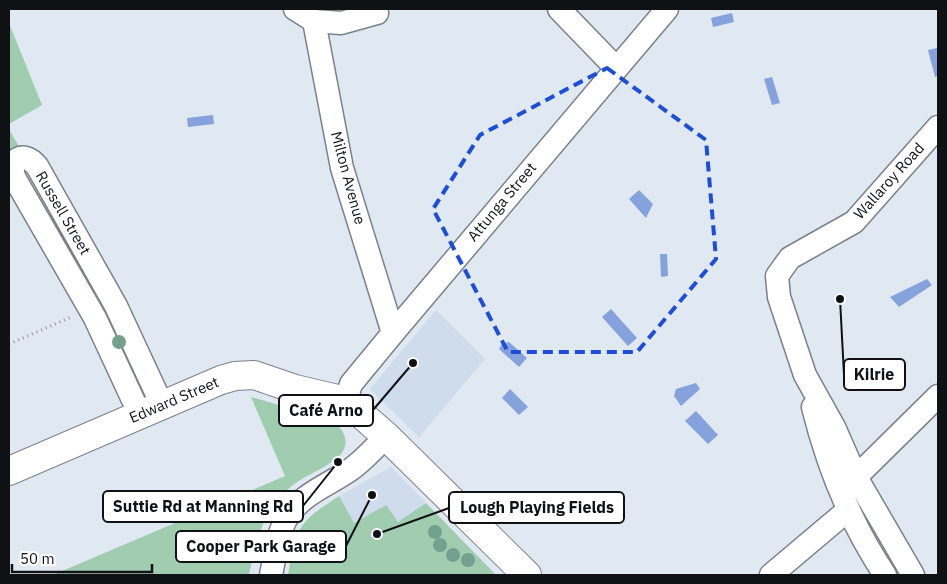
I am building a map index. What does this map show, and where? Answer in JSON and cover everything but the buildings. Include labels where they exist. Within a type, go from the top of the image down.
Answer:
[{"type":"street","points":[[295,9],[314,21],[341,23],[377,13]]},
{"type":"street","points":[[559,9],[616,68]]},
{"type":"street","name":"Attunga Street","points":[[346,401],[351,384],[393,332],[666,9]]},
{"type":"street","name":"Milton Avenue","points":[[314,21],[342,168],[393,332]]},
{"type":"street","name":"Wallaroy Road","points":[[885,575],[848,510],[835,482],[821,438],[805,375],[779,297],[777,276],[790,258],[854,222],[938,127]]},
{"type":"street","name":"Russell Street","points":[[25,156],[32,159],[37,166],[116,306],[151,410],[95,318],[15,179],[12,166],[20,158],[25,156]]},
{"type":"street","name":"Edward Street","points":[[9,472],[221,380],[235,376],[254,375],[346,401]]},
{"type":"street","name":"Wallaroy Road","points":[[805,375],[834,427],[856,476],[913,575]]},
{"type":"street","points":[[856,476],[938,396]]},
{"type":"street","points":[[346,401],[386,436],[527,575]]},
{"type":"street","points":[[271,575],[280,532],[294,508],[304,497],[348,471],[361,461],[386,436]]},
{"type":"street","points":[[771,575],[848,510]]},
{"type":"path","points":[[9,344],[74,316]]},
{"type":"highlighted area","points":[[607,68],[706,140],[716,259],[637,352],[508,352],[433,209],[480,135]]},
{"type":"shaded area","points":[[436,310],[485,359],[419,437],[370,389]]},
{"type":"shaded area","points":[[391,467],[426,503],[398,523],[353,523],[339,496]]},
{"type":"green space","points":[[9,23],[42,105],[9,124]]},
{"type":"green space","points":[[9,129],[22,152],[9,158]]},
{"type":"green space","points":[[251,397],[330,420],[342,430],[345,444],[338,457],[289,488],[279,498],[271,509],[260,533],[249,575],[53,575],[285,476]]},
{"type":"green space","points":[[339,496],[354,523],[386,505],[398,522],[426,503],[496,575],[288,575],[294,543],[302,526],[314,513]]},
{"type":"water","points":[[732,13],[734,22],[713,27],[711,18]]},
{"type":"water","points":[[937,48],[938,76],[935,77],[928,50]]},
{"type":"water","points":[[772,77],[780,103],[772,105],[764,79]]},
{"type":"water","points":[[213,115],[214,124],[188,127],[187,118]]},
{"type":"water","points":[[639,190],[653,204],[646,218],[629,199]]},
{"type":"water","points":[[660,254],[667,254],[668,276],[661,277]]},
{"type":"water","points":[[927,279],[932,285],[899,307],[890,297]]},
{"type":"water","points":[[611,309],[637,338],[628,346],[602,317]]},
{"type":"water","points":[[509,342],[527,358],[519,367],[499,349],[502,344]]},
{"type":"water","points":[[696,383],[700,389],[681,406],[674,396],[676,389]]},
{"type":"water","points":[[510,389],[528,407],[519,415],[502,398]]},
{"type":"water","points":[[696,411],[718,435],[708,444],[685,421]]},
{"type":"place","name":"Kilrie","points":[[840,299]]},
{"type":"place","name":"Café Arno","points":[[413,363]]},
{"type":"place","name":"Suttie Rd at Manning Rd","points":[[338,462]]},
{"type":"place","name":"Cooper Park Garage","points":[[372,495]]},
{"type":"place","name":"Lough Playing Fields","points":[[377,534]]}]
